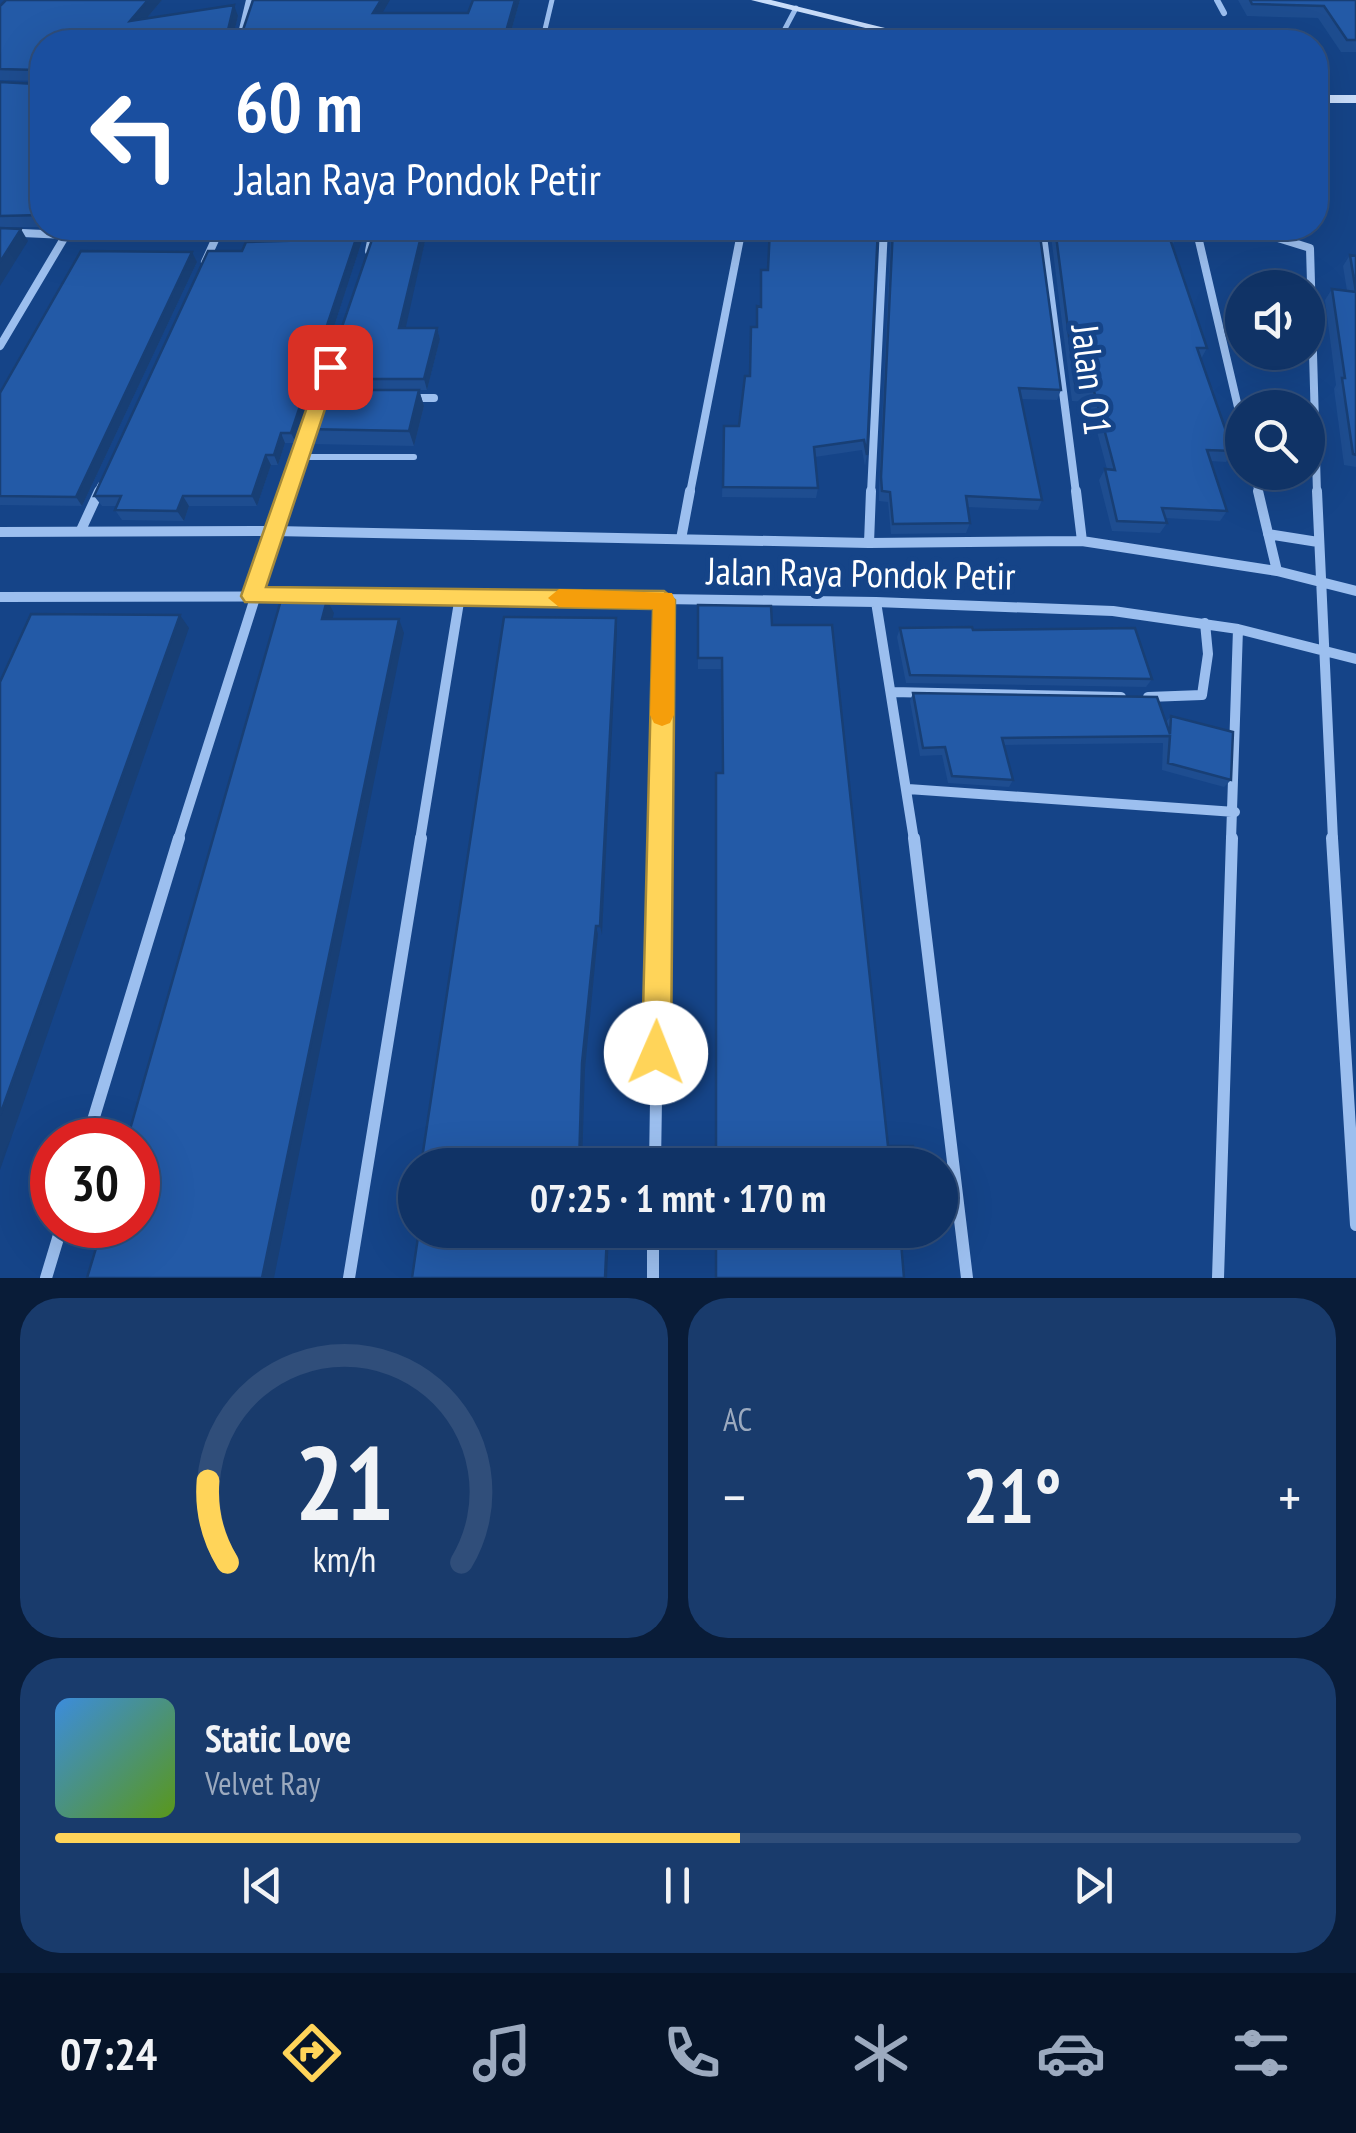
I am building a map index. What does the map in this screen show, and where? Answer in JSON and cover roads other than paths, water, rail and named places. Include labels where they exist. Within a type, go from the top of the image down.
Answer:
[{"type":"main road","points":[[756,0],[887,30]]},
{"type":"main road","points":[[1328,99],[1356,99]]},
{"type":"street","points":[[242,30],[249,0]]},
{"type":"street","points":[[1217,0],[1224,14]]},
{"type":"street","points":[[0,232],[30,233]]},
{"type":"street","points":[[0,346],[62,240]]},
{"type":"street","points":[[203,266],[216,240]]},
{"type":"street","points":[[366,260],[371,240]]},
{"type":"street","points":[[682,539],[740,240]]},
{"type":"street","points":[[868,543],[883,240]]},
{"type":"street","name":"Jalan O1","points":[[1044,240],[1082,541]]},
{"type":"street","points":[[1199,240],[1234,390]]},
{"type":"street","points":[[1284,240],[1310,248],[1320,586],[1318,645],[1356,1226]]},
{"type":"street","points":[[396,398],[434,398]]},
{"type":"street","points":[[95,1118],[252,596],[314,413]]},
{"type":"street","points":[[80,530],[106,476]]},
{"type":"street","points":[[1258,490],[1277,571]]},
{"type":"street","name":"Jalan Raya Pondok Petir","points":[[0,532],[274,531],[868,543],[1082,541],[1277,571],[1320,586],[1356,591]]},
{"type":"street","points":[[1268,534],[1318,542]]},
{"type":"street","points":[[349,1278],[460,596]]},
{"type":"street","name":"Jalan Raya Pondok Petir","points":[[0,597],[460,596],[876,602],[1112,611],[1206,623],[1318,645],[1356,659]]},
{"type":"street","points":[[40,614],[48,597]]},
{"type":"street","points":[[654,1148],[664,600]]},
{"type":"street","points":[[876,602],[908,789],[967,1278]]},
{"type":"street","points":[[892,692],[1198,697],[1202,695],[1208,654],[1206,623]]},
{"type":"street","points":[[1218,1278],[1244,631]]},
{"type":"street","points":[[908,789],[1235,812]]},
{"type":"street","points":[[46,1278],[55,1248]]},
{"type":"street","points":[[653,1278],[654,1248]]},
{"type":"lane","points":[[545,30],[552,0]]},
{"type":"lane","points":[[784,30],[796,8]]},
{"type":"lane","points":[[300,457],[414,458]]}]
